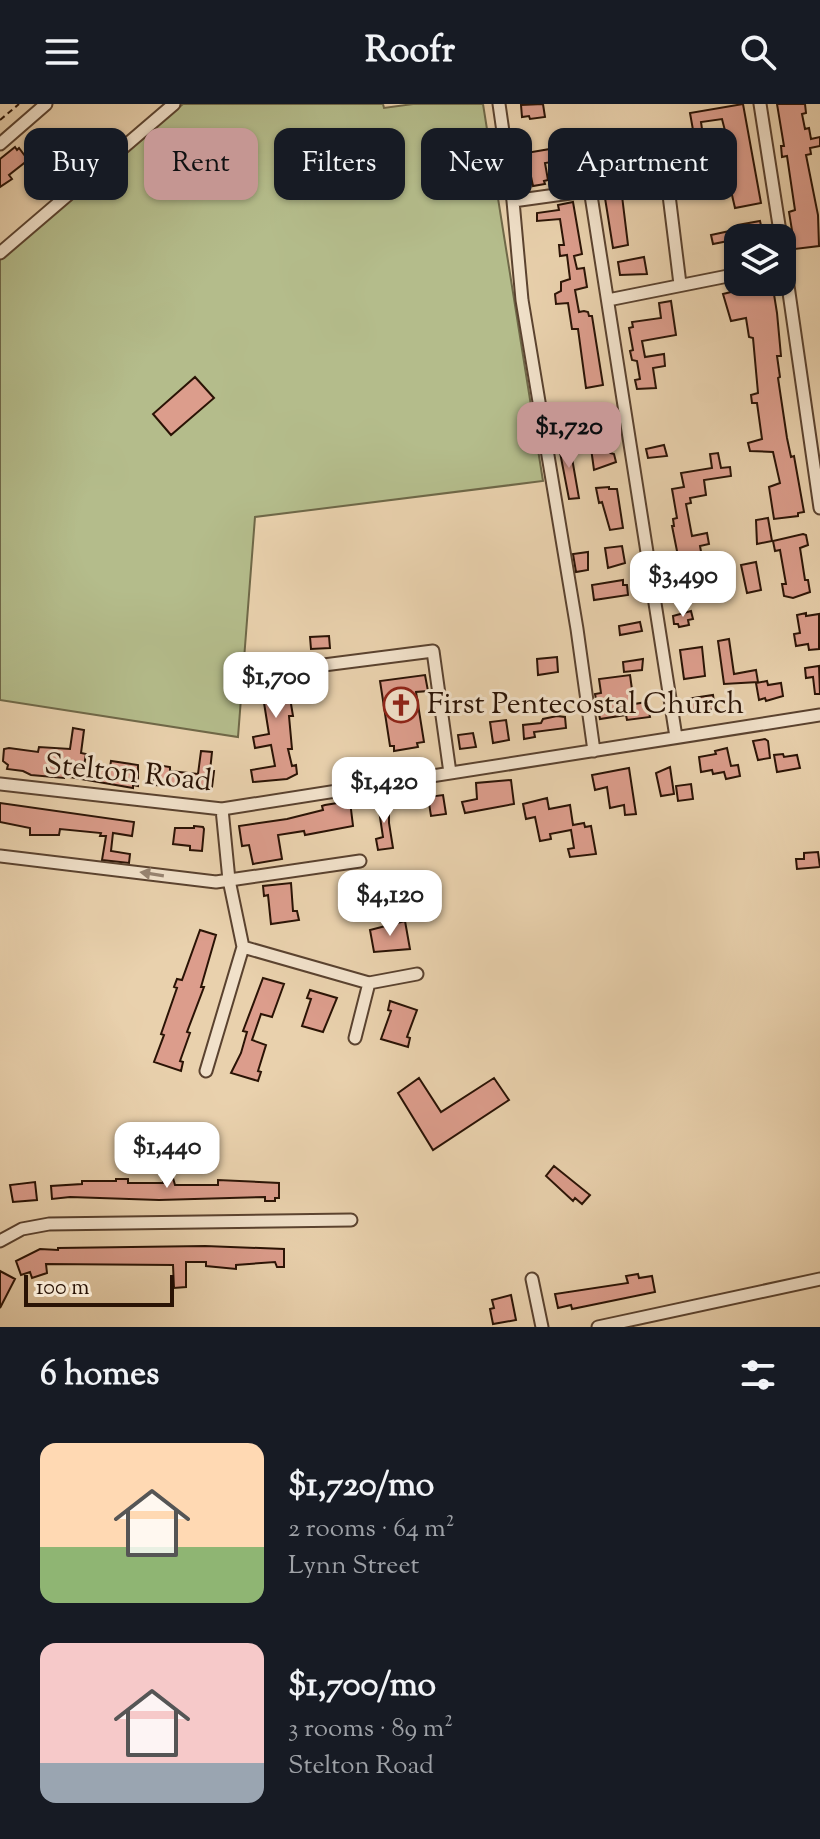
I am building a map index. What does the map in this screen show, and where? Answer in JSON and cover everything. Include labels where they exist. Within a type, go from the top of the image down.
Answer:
[{"type":"street","points":[[0,144],[46,104]]},
{"type":"street","points":[[0,253],[174,104]]},
{"type":"street","points":[[499,104],[513,201],[522,300],[577,629],[594,751]]},
{"type":"street","points":[[760,104],[779,224]]},
{"type":"street","points":[[513,201],[548,196]]},
{"type":"street","points":[[592,200],[676,737]]},
{"type":"street","points":[[670,200],[680,284]]},
{"type":"street","points":[[608,300],[724,276]]},
{"type":"street","points":[[789,296],[820,508]]},
{"type":"street","points":[[316,666],[433,651],[450,773]]},
{"type":"street","name":"Stelton Road","points":[[0,784],[222,809],[820,715]]},
{"type":"street","points":[[206,1071],[243,947],[229,880],[222,809]]},
{"type":"street","points":[[0,856],[216,882],[360,861]]},
{"type":"street","points":[[243,947],[369,983],[417,974]]},
{"type":"street","points":[[355,1038],[369,983]]},
{"type":"street","points":[[0,1241],[22,1229],[49,1224],[351,1220]]},
{"type":"street","points":[[532,1279],[542,1327]]},
{"type":"street","points":[[598,1327],[820,1279]]},
{"type":"path","points":[[0,120],[19,104]]},
{"type":"green space","points":[[183,104],[383,104],[384,108],[413,104],[483,104],[487,128],[421,128],[421,200],[498,200],[543,481],[255,517],[238,737],[0,700],[0,259],[70,200],[128,200],[128,151],[144,137],[144,200],[258,200],[258,128],[155,128]]},
{"type":"building","points":[[543,104],[545,117],[522,117],[521,105]]},
{"type":"building","points":[[743,104],[761,203],[735,208],[737,128],[724,128],[722,119],[701,122],[702,128],[693,128],[690,113]]},
{"type":"building","points":[[777,104],[805,104],[806,113],[802,114],[805,129],[809,128],[811,139],[820,137],[820,146],[810,148],[811,154],[806,155],[818,215],[819,246],[796,249],[796,224],[791,224],[789,212],[795,210],[787,156],[782,157],[781,146],[784,146]]},
{"type":"building","points":[[15,147],[24,155],[24,163],[9,175],[12,179],[0,187],[0,159]]},
{"type":"building","points":[[548,149],[548,163],[545,163],[548,180],[544,181],[545,184],[533,186],[532,152]]},
{"type":"building","points":[[605,200],[622,200],[628,245],[613,248]]},
{"type":"building","points":[[573,202],[582,254],[574,256],[577,269],[584,268],[587,287],[575,290],[579,312],[588,312],[592,316],[603,385],[586,388],[578,329],[572,329],[568,303],[556,304],[555,294],[561,291],[561,282],[570,279],[567,255],[560,256],[559,245],[564,245],[560,219],[537,221],[537,213],[559,210],[558,205]]},
{"type":"building","points":[[724,232],[724,242],[713,244],[711,235]]},
{"type":"building","points":[[644,257],[647,274],[620,275],[618,262]]},
{"type":"building","points":[[723,294],[774,296],[781,356],[777,356],[778,378],[787,438],[791,457],[794,456],[804,512],[798,513],[798,516],[774,519],[769,487],[780,483],[773,452],[750,451],[748,443],[762,439],[757,403],[752,403],[751,395],[758,393],[753,338],[749,337],[746,318],[731,321]]},
{"type":"building","points":[[671,301],[676,335],[642,341],[645,357],[664,354],[665,366],[653,368],[656,388],[637,389],[635,380],[640,379],[637,361],[632,360],[630,351],[633,350],[629,328],[633,327],[632,322],[661,318],[659,303]]},
{"type":"building","points":[[195,377],[214,398],[171,435],[153,414]]},
{"type":"building","points":[[603,410],[610,453],[614,454],[616,462],[594,470],[586,412]]},
{"type":"building","points":[[569,441],[579,498],[569,499],[558,442]]},
{"type":"building","points":[[664,445],[667,456],[648,458],[646,449]]},
{"type":"building","points":[[718,453],[721,468],[730,467],[731,476],[704,480],[706,495],[690,498],[691,503],[686,504],[692,536],[707,533],[709,544],[700,546],[703,563],[696,564],[698,577],[675,581],[672,562],[679,561],[672,526],[673,519],[677,518],[672,489],[684,487],[681,473],[712,468],[710,454]]},
{"type":"building","points":[[596,488],[617,489],[623,528],[610,530],[602,502],[599,503]]},
{"type":"building","points":[[768,518],[772,541],[757,544],[756,520]]},
{"type":"building","points":[[803,534],[808,545],[800,548],[810,592],[793,598],[784,596],[782,584],[786,584],[780,550],[775,551],[773,541]]},
{"type":"building","points":[[622,546],[625,563],[608,568],[605,548]]},
{"type":"building","points":[[588,552],[588,570],[576,572],[573,554]]},
{"type":"building","points":[[756,562],[761,590],[747,593],[741,565]]},
{"type":"building","points":[[623,580],[628,595],[594,600],[592,585]]},
{"type":"building","points":[[691,611],[693,619],[688,620],[689,625],[679,627],[674,624],[673,616]]},
{"type":"building","points":[[806,613],[806,616],[819,614],[819,649],[809,650],[808,644],[796,646],[794,634],[800,633],[797,615]]},
{"type":"building","points":[[640,622],[642,631],[620,635],[619,626]]},
{"type":"building","points":[[329,636],[330,648],[311,649],[310,637]]},
{"type":"building","points":[[729,639],[734,674],[756,670],[758,682],[724,684],[718,641]]},
{"type":"building","points":[[702,647],[705,676],[684,679],[680,650]]},
{"type":"building","points":[[283,655],[293,716],[289,716],[292,749],[288,749],[297,774],[287,779],[253,782],[251,770],[275,766],[271,745],[255,748],[253,737],[269,734],[257,659]]},
{"type":"building","points":[[557,657],[558,672],[538,675],[537,659]]},
{"type":"building","points":[[643,659],[642,670],[624,672],[623,662]]},
{"type":"building","points":[[819,666],[820,694],[815,694],[813,677],[806,678],[805,668]]},
{"type":"building","name":"First Pentecostal Church","points":[[425,675],[428,691],[416,692],[424,742],[417,743],[418,747],[394,751],[394,746],[390,746],[380,681]]},
{"type":"building","points":[[630,675],[634,704],[647,702],[650,717],[627,720],[626,715],[600,719],[595,694],[601,693],[599,679]]},
{"type":"building","points":[[767,681],[768,685],[781,683],[783,696],[759,700],[756,683]]},
{"type":"building","points":[[713,695],[715,709],[688,713],[686,699]]},
{"type":"building","points":[[565,717],[566,728],[534,732],[535,737],[524,739],[523,725],[541,723],[543,719]]},
{"type":"building","points":[[506,720],[509,740],[493,743],[490,722]]},
{"type":"building","points":[[73,728],[84,730],[81,753],[86,754],[84,766],[105,769],[105,766],[110,767],[111,761],[138,765],[138,786],[133,785],[133,788],[64,776],[31,775],[7,769],[8,765],[3,761],[4,749],[38,752],[39,747],[70,749]]},
{"type":"building","points":[[473,733],[476,747],[460,749],[458,735]]},
{"type":"building","points":[[765,739],[770,758],[758,760],[753,741]]},
{"type":"building","points":[[727,748],[731,766],[738,765],[740,776],[726,779],[724,772],[701,772],[699,757]]},
{"type":"building","points":[[201,751],[212,752],[212,787],[153,785],[156,765],[170,767],[170,771],[198,774]]},
{"type":"building","points":[[783,754],[784,757],[797,755],[800,768],[777,772],[774,755]]},
{"type":"building","points":[[670,767],[674,794],[661,796],[656,773]]},
{"type":"building","points":[[629,768],[636,814],[625,815],[624,805],[610,808],[607,787],[595,790],[592,775]]},
{"type":"building","points":[[511,780],[514,804],[465,813],[462,802],[477,799],[476,783]]},
{"type":"building","points":[[691,784],[693,799],[678,801],[676,786]]},
{"type":"building","points":[[443,795],[446,814],[431,816],[428,797]]},
{"type":"building","points":[[385,796],[389,801],[393,848],[378,850],[376,839],[383,837],[377,797]]},
{"type":"building","points":[[547,798],[549,809],[570,805],[573,825],[584,823],[585,827],[591,826],[596,854],[570,857],[568,849],[574,848],[571,830],[550,834],[551,839],[540,841],[535,817],[526,819],[523,804]]},
{"type":"building","points":[[350,801],[353,826],[305,835],[304,831],[278,835],[282,859],[253,864],[249,845],[242,846],[239,826],[287,819],[323,810],[322,806],[325,805]]},
{"type":"building","points":[[0,803],[134,822],[132,836],[113,833],[111,851],[130,854],[129,863],[102,860],[106,836],[100,836],[101,833],[60,829],[59,835],[30,835],[30,828],[0,822]]},
{"type":"building","points":[[194,826],[204,829],[202,851],[173,844],[175,828]]},
{"type":"building","points":[[818,852],[820,867],[797,869],[796,859],[804,859],[804,853]]},
{"type":"building","points":[[291,883],[293,911],[297,911],[299,920],[271,924],[268,895],[264,896],[263,886]]},
{"type":"building","points":[[405,921],[410,949],[374,952],[370,930]]},
{"type":"building","points":[[200,930],[216,935],[201,987],[204,987],[187,1032],[190,1033],[180,1061],[183,1062],[181,1071],[154,1062],[177,988],[174,987],[177,979],[182,980]]},
{"type":"building","points":[[263,978],[284,984],[272,1017],[261,1014],[252,1040],[266,1045],[258,1081],[231,1073],[241,1053],[247,1032],[243,1031]]},
{"type":"building","points":[[310,990],[337,998],[323,1032],[302,1026],[311,999],[307,998]]},
{"type":"building","points":[[390,1001],[417,1010],[407,1037],[410,1038],[408,1047],[381,1039],[391,1011],[388,1010]]},
{"type":"building","points":[[419,1078],[441,1112],[494,1078],[509,1100],[433,1150],[398,1093]]},
{"type":"building","points":[[554,1166],[590,1195],[582,1204],[575,1198],[573,1201],[546,1176]]},
{"type":"building","points":[[163,1178],[173,1178],[175,1185],[218,1185],[218,1180],[279,1183],[279,1198],[275,1201],[265,1201],[265,1197],[52,1199],[51,1186],[116,1179],[128,1179],[128,1183],[163,1183]]},
{"type":"building","points":[[35,1182],[37,1200],[13,1202],[10,1185]]},
{"type":"building","points":[[205,1246],[284,1249],[284,1267],[277,1267],[275,1262],[236,1265],[236,1269],[206,1266],[206,1262],[186,1262],[186,1287],[174,1288],[173,1265],[46,1264],[47,1273],[32,1278],[30,1272],[21,1275],[16,1261],[40,1249]]},
{"type":"building","points":[[0,1271],[15,1279],[0,1308]]},
{"type":"building","points":[[638,1274],[639,1278],[652,1276],[655,1292],[572,1309],[571,1305],[558,1308],[555,1294],[628,1283],[626,1276]]},
{"type":"building","points":[[511,1295],[516,1320],[493,1324],[492,1300]]},
{"type":"place","name":"First Pentecostal Church","points":[[401,705]]}]
